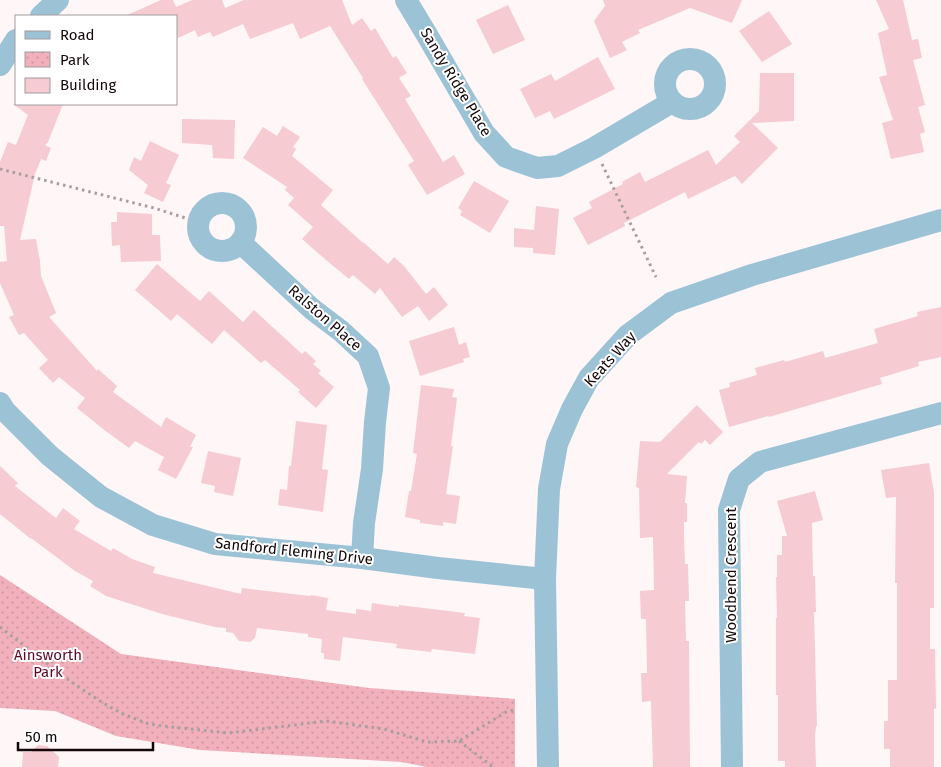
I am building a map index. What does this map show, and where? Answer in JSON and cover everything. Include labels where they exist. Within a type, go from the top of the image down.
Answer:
[{"type":"street","points":[[42,15],[58,0]]},
{"type":"street","name":"Sandy Ridge Place","points":[[406,0],[484,133],[506,157],[537,168],[558,166],[594,148],[672,102]]},
{"type":"street","points":[[0,64],[15,42]]},
{"type":"street","points":[[218,203],[226,203],[237,208],[246,224],[246,233],[241,243],[228,251],[219,252],[211,250],[203,243],[197,230],[202,212],[218,203]]},
{"type":"street","name":"Keats Way","points":[[548,767],[545,580],[549,489],[557,444],[572,409],[589,378],[628,335],[671,303],[752,275],[941,220]]},
{"type":"street","name":"Ralston Place","points":[[241,243],[312,309],[341,330],[368,356],[379,388],[362,558]]},
{"type":"street","name":"Sandford Fleming Drive","points":[[0,403],[5,411],[50,456],[101,497],[153,525],[215,544],[362,558],[545,580]]},
{"type":"street","name":"Woodbend Crescent","points":[[732,767],[729,510],[739,479],[760,462],[941,413]]},
{"type":"path","points":[[594,148],[656,277]]},
{"type":"path","points":[[0,169],[154,208],[198,222]]},
{"type":"path","points":[[0,626],[70,681],[103,703],[123,714],[162,726],[229,732],[326,722],[384,729],[427,742],[459,741],[506,712],[516,709]]},
{"type":"path","points":[[459,741],[493,767]]},
{"type":"green space","name":"Ainsworth Park","points":[[0,575],[121,654],[369,688],[515,699],[515,767],[427,767],[401,762],[200,750],[116,736],[55,711],[0,708]]},
{"type":"building","points":[[161,0],[173,0],[176,7],[192,0],[222,0],[225,8],[244,0],[342,0],[352,25],[362,18],[371,31],[375,28],[393,58],[396,56],[407,73],[399,78],[411,96],[405,99],[443,162],[454,155],[465,174],[427,195],[408,165],[414,161],[330,26],[300,39],[293,23],[250,39],[243,24],[213,37],[210,32],[198,37],[195,30],[178,38],[178,15],[127,15]]},
{"type":"building","points":[[603,0],[742,0],[732,23],[690,8],[638,30],[640,33],[622,42],[627,50],[610,58],[594,21],[605,6]]},
{"type":"building","points":[[876,0],[903,0],[912,40],[918,39],[922,58],[913,60],[925,105],[918,107],[925,132],[920,134],[924,152],[891,159],[882,123],[893,120],[879,77],[887,75],[878,33],[889,29]]},
{"type":"building","points":[[508,5],[525,40],[493,54],[476,20]]},
{"type":"building","points":[[769,11],[792,44],[762,62],[739,31]]},
{"type":"building","points":[[598,57],[615,89],[554,119],[550,111],[535,118],[520,89],[551,74],[555,81]]},
{"type":"building","points":[[760,73],[794,73],[794,121],[752,123],[778,148],[742,184],[735,176],[688,199],[685,192],[624,223],[625,226],[588,245],[573,218],[592,208],[589,202],[623,184],[622,182],[640,172],[645,182],[708,150],[716,165],[740,142],[734,136],[759,111]]},
{"type":"building","points":[[13,104],[63,105],[48,142],[45,145],[51,148],[46,161],[41,159],[35,174],[20,240],[36,239],[41,276],[56,313],[49,317],[97,371],[98,369],[117,386],[113,392],[161,427],[166,417],[196,435],[190,447],[193,447],[176,479],[158,470],[164,457],[135,441],[129,448],[77,408],[85,398],[59,377],[53,383],[39,368],[48,360],[24,333],[19,335],[9,317],[14,315],[0,283],[0,262],[7,261],[4,226],[0,226],[0,162],[8,142],[16,145],[28,115]]},
{"type":"building","points":[[182,119],[235,120],[234,159],[213,158],[212,145],[182,143]]},
{"type":"building","points":[[283,126],[300,137],[293,147],[296,149],[292,156],[333,190],[321,205],[388,264],[394,257],[404,266],[426,294],[434,287],[448,305],[429,321],[418,306],[402,317],[380,288],[375,294],[353,275],[349,279],[302,239],[313,227],[288,205],[294,198],[285,190],[287,187],[243,158],[263,127],[277,136]]},
{"type":"building","points":[[150,141],[179,155],[166,183],[171,185],[163,202],[144,193],[148,185],[129,170],[134,157],[141,161]]},
{"type":"building","points":[[474,181],[509,201],[490,233],[460,215],[462,211],[458,208]]},
{"type":"building","points":[[536,206],[559,209],[555,255],[533,253],[533,248],[514,247],[514,228],[534,230]]},
{"type":"building","points":[[117,212],[152,214],[152,235],[160,235],[161,261],[121,262],[120,245],[112,246],[111,222],[117,222]]},
{"type":"building","points":[[157,264],[200,301],[209,291],[243,322],[254,310],[302,354],[305,351],[316,361],[313,364],[321,371],[318,373],[334,387],[316,408],[298,392],[300,390],[265,360],[261,363],[224,330],[212,344],[177,314],[171,321],[135,290]]},
{"type":"building","points":[[941,307],[941,357],[918,362],[919,366],[880,378],[882,384],[729,427],[719,390],[730,387],[729,383],[757,375],[755,368],[823,351],[825,358],[878,343],[874,329],[918,316],[917,312]]},
{"type":"building","points":[[454,327],[459,345],[466,342],[470,357],[463,359],[464,362],[420,376],[409,341]]},
{"type":"building","points":[[421,385],[454,389],[452,397],[457,398],[446,494],[460,496],[456,524],[443,522],[443,526],[420,523],[420,520],[405,517],[417,454],[413,453]]},
{"type":"building","points":[[697,405],[723,432],[710,445],[705,440],[701,444],[699,442],[667,474],[687,476],[685,503],[687,503],[687,522],[684,522],[684,537],[685,564],[688,564],[689,601],[685,601],[686,641],[689,641],[690,767],[653,767],[651,701],[642,702],[641,673],[647,673],[646,619],[641,619],[640,591],[654,590],[653,537],[640,538],[639,488],[636,487],[640,441],[660,442]]},
{"type":"building","points":[[296,421],[327,425],[322,469],[328,470],[323,512],[278,505],[280,489],[287,490]]},
{"type":"building","points":[[208,451],[241,458],[233,496],[214,492],[215,486],[201,483]]},
{"type":"building","points":[[929,463],[934,493],[934,608],[930,608],[930,649],[935,649],[936,709],[934,708],[934,767],[890,767],[890,749],[884,749],[884,721],[888,721],[888,680],[897,680],[896,497],[886,498],[881,470]]},
{"type":"building","points":[[0,466],[18,483],[15,486],[56,518],[63,508],[80,521],[74,529],[111,551],[113,548],[132,559],[155,567],[153,573],[241,594],[242,588],[328,598],[326,610],[356,614],[356,609],[371,611],[372,603],[465,613],[464,616],[480,618],[475,654],[432,649],[431,652],[396,648],[397,644],[343,637],[340,661],[324,659],[324,653],[321,653],[322,639],[308,637],[308,634],[257,628],[255,638],[250,642],[239,641],[233,633],[226,632],[226,628],[162,614],[106,596],[90,586],[93,581],[75,571],[0,514]]},
{"type":"building","points":[[815,491],[823,520],[812,523],[816,612],[814,612],[817,726],[815,736],[816,767],[785,767],[785,761],[778,761],[776,577],[777,555],[782,555],[782,536],[787,536],[777,501]]},
{"type":"building","points":[[38,745],[47,746],[59,757],[58,767],[22,767],[23,752],[31,752]]}]
